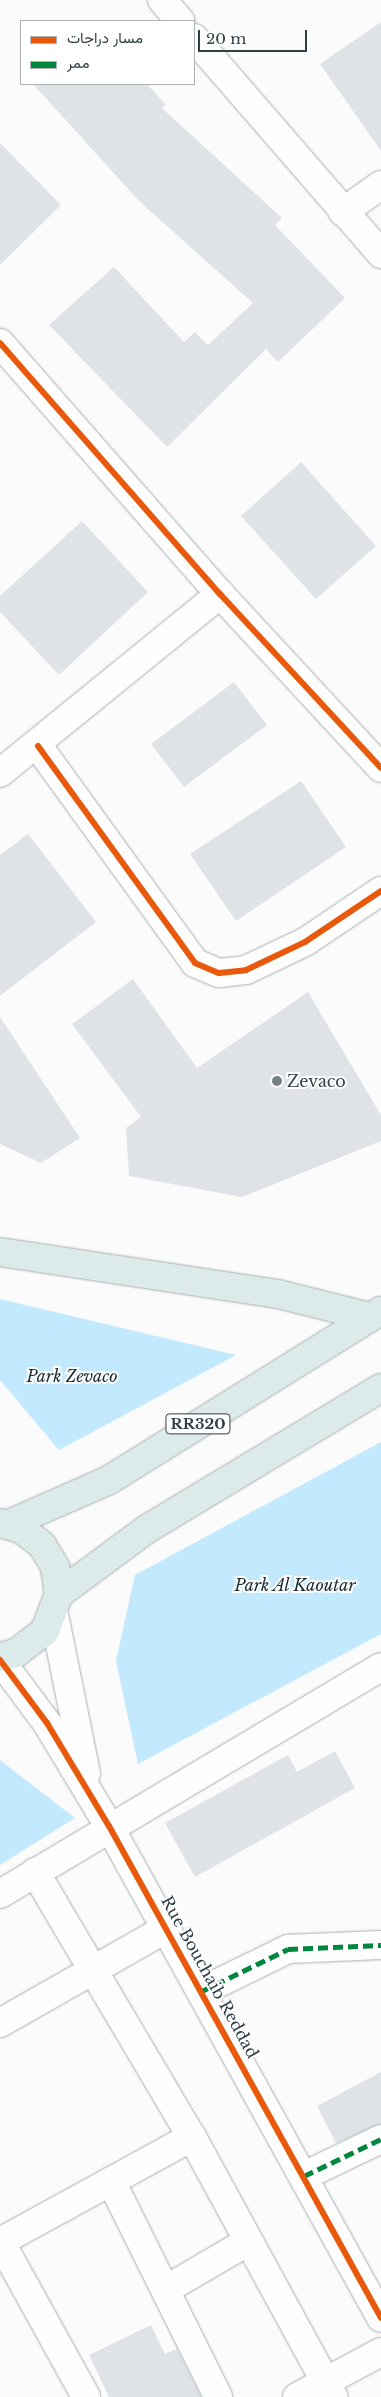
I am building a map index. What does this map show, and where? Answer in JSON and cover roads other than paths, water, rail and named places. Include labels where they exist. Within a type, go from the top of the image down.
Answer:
[{"type":"main road","points":[[0,1252],[278,1294],[376,1314]]},
{"type":"main road","name":"RR320","points":[[4,1524],[109,1480],[376,1314]]},
{"type":"main road","points":[[0,1658],[32,1644],[56,1604],[147,1529],[381,1388]]},
{"type":"main road","name":"RR320","points":[[4,1524],[32,1536],[50,1556],[56,1604]]},
{"type":"street","points":[[162,0],[179,20]]},
{"type":"street","points":[[195,39],[381,254]]},
{"type":"street","points":[[343,212],[381,185]]},
{"type":"street","points":[[0,343],[220,594],[381,768]]},
{"type":"street","points":[[0,773],[38,746],[220,594]]},
{"type":"street","points":[[38,746],[195,963],[219,973],[246,970],[305,942],[381,891]]},
{"type":"street","name":"Rue Bouchaib Reddad","points":[[56,1604],[91,1795]]},
{"type":"street","name":"Rue Bouchaib Reddad","points":[[0,1658],[91,1795],[109,1826],[202,1991],[381,2318]]},
{"type":"street","points":[[0,1894],[109,1826],[381,1667]]},
{"type":"street","points":[[35,1872],[192,2137],[330,2389]]},
{"type":"street","points":[[0,2024],[95,1973],[167,1928]]},
{"type":"street","points":[[202,1991],[288,1949],[381,1945]]},
{"type":"street","points":[[86,2397],[0,2241],[192,2137]]},
{"type":"street","points":[[304,2176],[381,2139]]},
{"type":"street","points":[[111,2182],[218,2397]]},
{"type":"street","points":[[165,2290],[249,2241]]},
{"type":"street","points":[[297,2397],[330,2389],[381,2352]]},
{"type":"place","name":"Zevaco","points":[[277,1081]]},
{"type":"park label","name":"Park Zevaco","points":[[72,1376]]},
{"type":"park label","name":"Park Al Kaoutar","points":[[295,1585]]}]
